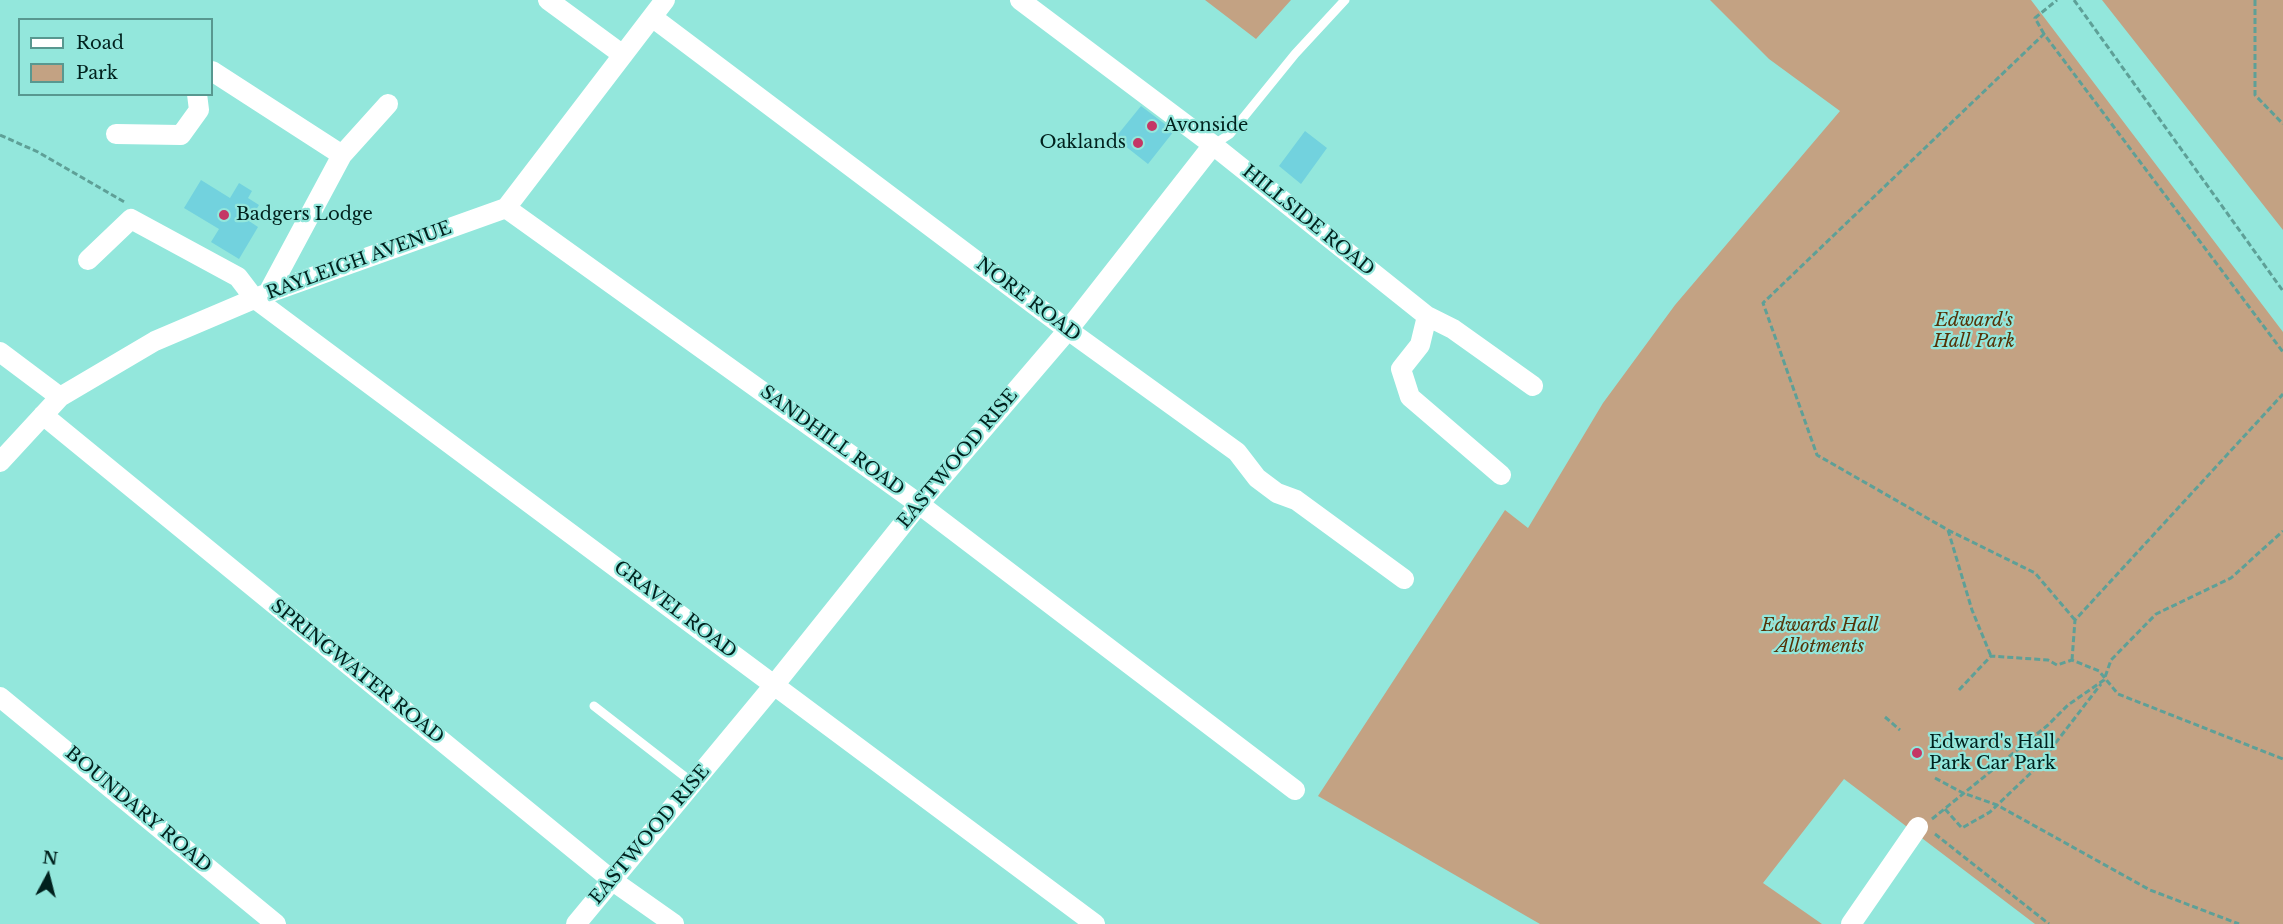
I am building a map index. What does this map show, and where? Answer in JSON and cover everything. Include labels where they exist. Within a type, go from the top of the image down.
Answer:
[{"type":"street","points":[[548,0],[623,55]]},
{"type":"street","points":[[506,208],[665,0]]},
{"type":"street","name":"HILLSIDE ROAD","points":[[1020,0],[1214,146],[1425,315],[1453,329],[1533,386]]},
{"type":"street","name":"NORE ROAD","points":[[652,17],[1068,330],[1237,452],[1257,478],[1277,493],[1296,500],[1404,579]]},
{"type":"street","points":[[213,72],[342,155]]},
{"type":"street","points":[[116,134],[181,135],[199,110],[197,96]]},
{"type":"street","points":[[261,296],[342,155],[388,104]]},
{"type":"street","name":"EASTWOOD RISE","points":[[576,924],[775,684],[919,504],[1068,330],[1214,146]]},
{"type":"street","name":"RAYLEIGH AVENUE","points":[[0,462],[60,397],[155,341],[261,296],[506,208]]},
{"type":"street","name":"SANDHILL ROAD","points":[[506,208],[919,504],[1295,790]]},
{"type":"street","name":"GRAVEL ROAD","points":[[88,260],[131,219],[238,277],[1095,924]]},
{"type":"street","points":[[1425,315],[1420,345],[1401,369],[1410,397],[1501,475]]},
{"type":"street","points":[[0,352],[60,397]]},
{"type":"street","name":"SPRINGWATER ROAD","points":[[43,415],[613,881],[674,924]]},
{"type":"street","name":"BOUNDARY ROAD","points":[[0,697],[276,924]]},
{"type":"street","points":[[1851,924],[1918,827]]},
{"type":"lane","name":"EASTWOOD RISE","points":[[1214,146],[1230,134],[1295,54],[1345,0]]},
{"type":"lane","points":[[594,706],[693,783]]},
{"type":"path","points":[[2057,0],[2034,18],[2044,34],[2283,352]]},
{"type":"path","points":[[2074,0],[2283,291]]},
{"type":"path","points":[[2255,0],[2255,95],[2283,124]]},
{"type":"path","points":[[2044,34],[1763,303],[1817,455],[1948,530],[2036,573],[2074,620]]},
{"type":"path","points":[[2072,660],[2074,620],[2283,394]]},
{"type":"path","points":[[1948,530],[1972,610],[1991,656]]},
{"type":"path","points":[[1945,809],[1962,828],[1997,805],[2037,767],[2104,680],[2111,660],[2156,614],[2231,578],[2283,531]]},
{"type":"path","points":[[1991,656],[2048,660],[2058,666],[2072,660],[2098,671],[2118,694],[2283,759]]},
{"type":"path","points":[[1959,690],[1991,656]]},
{"type":"path","points":[[1918,827],[1945,809],[2048,725],[2068,705],[2104,680]]},
{"type":"path","points":[[1885,717],[1900,730]]},
{"type":"path","points":[[1935,778],[1963,793],[1997,805],[2150,890],[2239,924]]},
{"type":"path","points":[[1940,838],[2049,924]]},
{"type":"green space","points":[[1205,0],[1291,0],[1256,39]]},
{"type":"green space","name":"Edward's Hall Park","points":[[1710,0],[2031,0],[2283,332],[2283,924],[2035,924],[1844,779],[1763,883],[1822,924],[1540,924],[1318,796],[1505,510],[1528,528],[1603,403],[1675,305],[1840,111],[1769,59]]},
{"type":"green space","points":[[2102,0],[2283,0],[2283,230]]},
{"type":"building","points":[[1141,106],[1174,131],[1148,164],[1115,138]]},
{"type":"building","points":[[1305,131],[1327,148],[1301,184],[1279,166]]},
{"type":"building","name":"Badgers Lodge","points":[[201,180],[230,198],[239,183],[252,191],[248,198],[259,205],[249,221],[258,227],[239,259],[211,242],[219,229],[184,208]]},
{"type":"place","name":"Avonside","points":[[1152,126]]},
{"type":"place","name":"Oaklands","points":[[1138,143]]},
{"type":"place","name":"Badgers Lodge","points":[[224,215]]},
{"type":"place","name":"Edward's Hall Park Car Park","points":[[1917,753]]},
{"type":"park label","name":"Edwards Hall Allotments","points":[[1820,636]]}]
